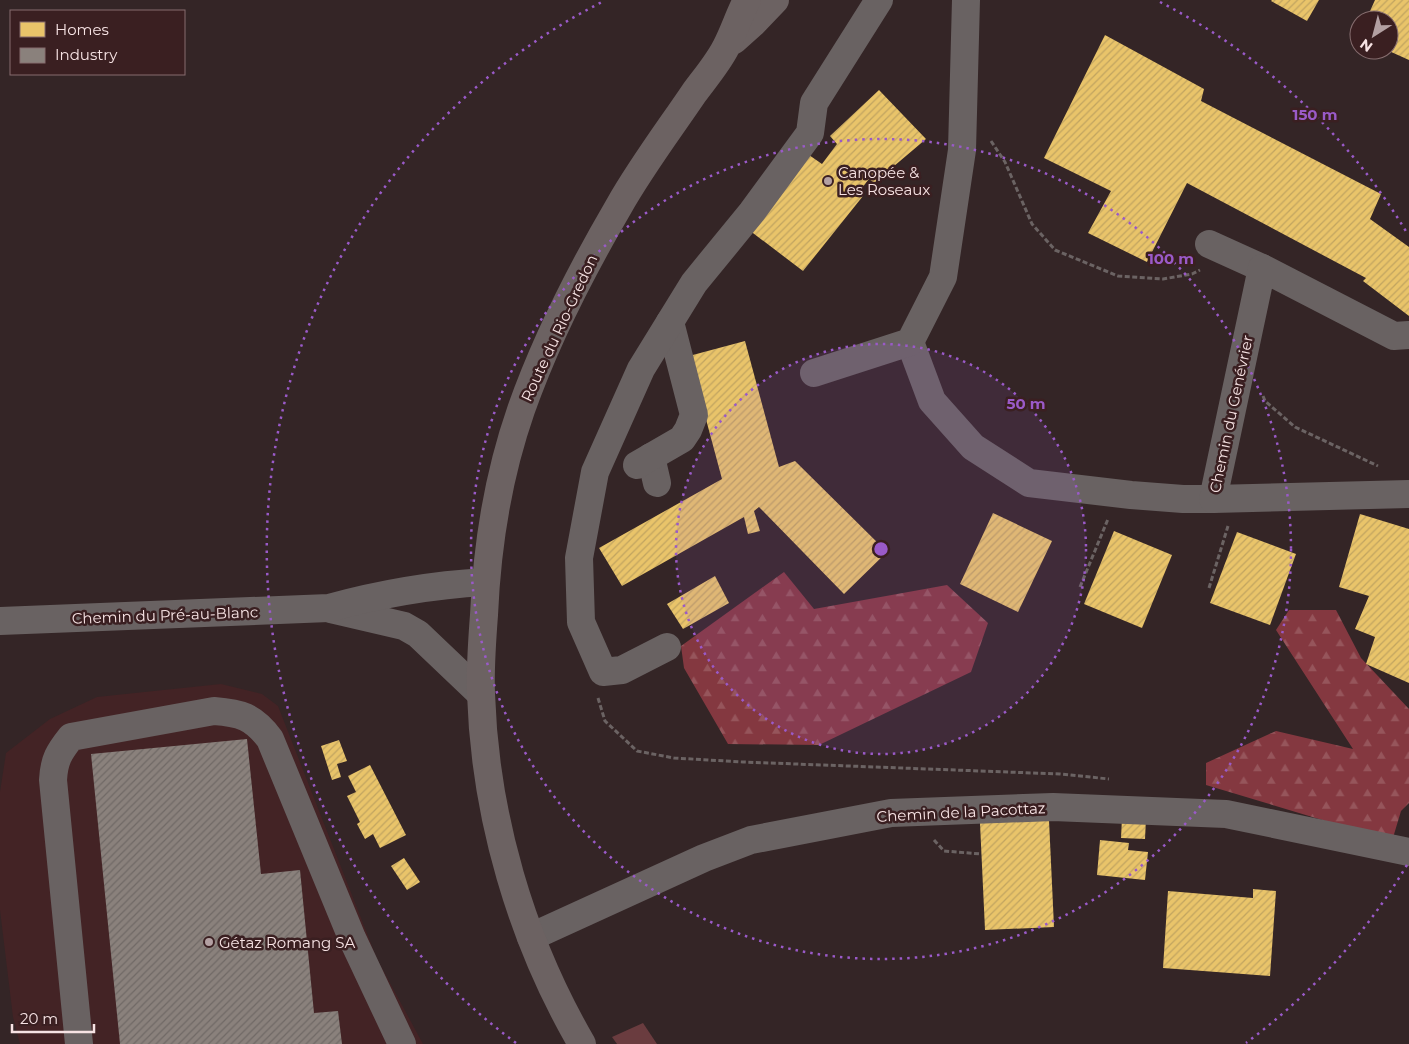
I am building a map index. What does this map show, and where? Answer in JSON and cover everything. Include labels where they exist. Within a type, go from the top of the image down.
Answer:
[{"type":"main road","name":"Route du Rio-Gredon","points":[[582,1044],[556,996],[530,936],[509,870],[489,776],[481,694],[485,582],[496,500],[520,411],[537,367],[562,312],[619,205],[726,48],[747,0]]},
{"type":"main road","name":"Route du Rio-Gredon","points":[[726,48],[753,24],[775,0]]},
{"type":"street","points":[[667,647],[622,670],[603,672],[581,622],[579,558],[595,472],[641,368],[694,283],[752,212],[810,133],[814,104],[879,0]]},
{"type":"street","points":[[814,374],[910,342],[942,277],[962,150],[966,0]]},
{"type":"street","points":[[1218,248],[1262,268],[1394,336],[1409,335]]},
{"type":"street","name":"Chemin du Genévrier","points":[[910,342],[932,401],[973,447],[1028,483],[1183,499],[1224,499],[1242,362],[1262,268]]},
{"type":"street","points":[[648,468],[682,439],[694,415],[670,322]]},
{"type":"street","points":[[1224,499],[1409,494]]},
{"type":"street","name":"Chemin du Pré-au-Blanc","points":[[0,621],[329,608],[367,598],[439,585],[485,582]]},
{"type":"street","name":"Chemin du Pré-au-Blanc","points":[[329,608],[404,626],[418,634],[481,694]]},
{"type":"street","points":[[79,1044],[54,790],[54,764],[61,750],[71,737],[214,711],[233,713],[249,718],[262,728],[270,738],[352,938],[402,1044]]},
{"type":"street","name":"Chemin de la Pacottaz","points":[[530,936],[704,858],[751,840],[892,813],[1053,807],[1226,814],[1409,852]]},
{"type":"path","points":[[989,139],[1004,162],[1032,224],[1055,250],[1118,276],[1163,279],[1192,274],[1214,264],[1218,248]]},
{"type":"path","points":[[1242,362],[1265,401],[1295,427],[1383,468]]},
{"type":"path","points":[[1080,587],[1118,493]]},
{"type":"path","points":[[1209,588],[1224,499]]},
{"type":"path","points":[[603,672],[595,686],[605,722],[637,751],[674,758],[1060,774],[1115,780]]},
{"type":"shaded area","points":[[221,684],[262,694],[278,706],[377,959],[423,1044],[20,1044],[13,1017],[0,910],[0,792],[6,753],[50,719],[97,697]]},
{"type":"shaded area","points":[[643,1023],[657,1044],[617,1044],[612,1037]]},
{"type":"green space","points":[[784,572],[814,609],[947,585],[988,623],[971,672],[819,745],[728,744],[684,668],[681,646]]},
{"type":"green space","points":[[1289,610],[1336,610],[1361,658],[1409,709],[1409,803],[1401,811],[1392,841],[1206,785],[1206,763],[1276,731],[1353,749],[1276,630]]},
{"type":"building: Homes","points":[[1272,0],[1319,0],[1307,21]]},
{"type":"building: Homes","points":[[1375,0],[1409,0],[1409,60],[1399,56],[1399,10],[1370,10]]},
{"type":"building: Homes","points":[[1105,35],[1204,89],[1201,101],[1381,194],[1370,219],[1409,247],[1409,316],[1363,281],[1366,278],[1187,183],[1147,262],[1088,233],[1111,191],[1044,158]]},
{"type":"building: Homes","name":"Canopée & Les Roseaux","points":[[879,90],[926,139],[874,183],[869,179],[858,193],[863,196],[803,271],[749,230],[809,155],[822,164],[837,144],[830,136]]},
{"type":"building: Homes","points":[[745,341],[779,467],[795,461],[887,552],[844,594],[759,507],[754,511],[760,531],[748,534],[744,517],[622,586],[599,548],[722,479],[689,356]]},
{"type":"building: Homes","points":[[993,513],[1052,541],[1018,612],[960,584]]},
{"type":"building: Homes","points":[[1360,514],[1409,529],[1409,683],[1366,664],[1375,637],[1355,629],[1369,596],[1339,587]]},
{"type":"building: Homes","points":[[1114,531],[1172,555],[1142,628],[1084,604]]},
{"type":"building: Homes","points":[[1237,532],[1296,554],[1270,625],[1210,603]]},
{"type":"building: Homes","points":[[715,576],[729,603],[683,629],[667,604]]},
{"type":"building: Homes","points":[[339,740],[347,761],[337,764],[341,777],[332,780],[321,746]]},
{"type":"building: Homes","points":[[370,765],[406,835],[380,848],[373,834],[365,839],[357,824],[360,822],[347,796],[356,792],[348,776]]},
{"type":"building: Homes","points":[[1122,818],[1146,819],[1145,839],[1121,838]]},
{"type":"building: Homes","points":[[1049,820],[1054,927],[985,930],[980,823]]},
{"type":"building: Homes","points":[[1100,840],[1129,843],[1128,850],[1148,852],[1145,880],[1097,875]]},
{"type":"building: Homes","points":[[404,858],[420,882],[407,890],[391,866]]},
{"type":"building: Homes","points":[[1253,889],[1276,891],[1270,976],[1163,968],[1168,891],[1253,898]]},
{"type":"building: Industry","name":"Gétaz Romang SA","points":[[247,739],[261,874],[300,870],[314,1013],[338,1011],[342,1044],[120,1044],[91,754]]},
{"type":"place","name":"Canopée & Les Roseaux","points":[[828,181]]},
{"type":"place","name":"Gétaz Romang SA","points":[[209,942]]}]
